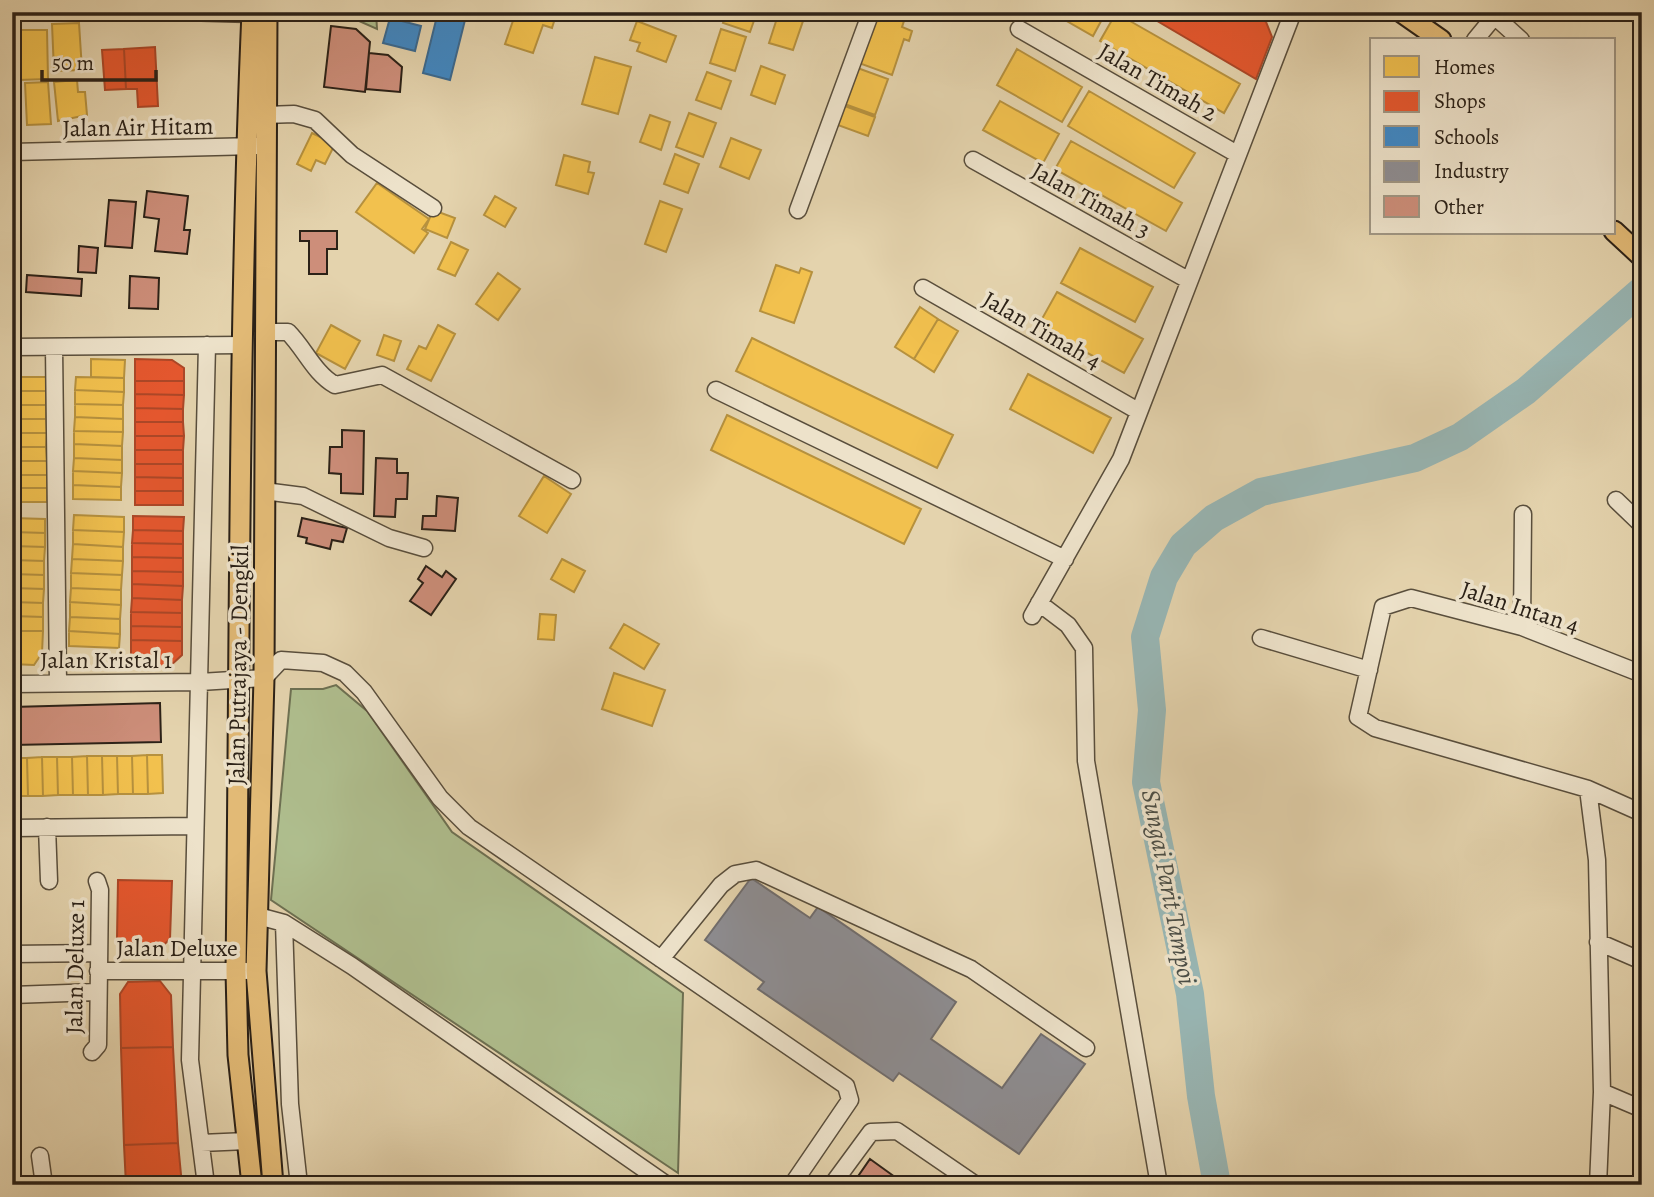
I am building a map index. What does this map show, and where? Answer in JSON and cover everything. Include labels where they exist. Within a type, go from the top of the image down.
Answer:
[{"type":"main road","points":[[1401,12],[1438,38]]},
{"type":"main road","name":"Jalan Putrajaya - Dengkil","points":[[257,13],[265,116],[265,332],[264,678],[256,971],[273,1185]]},
{"type":"main road","name":"Jalan Putrajaya - Dengkil","points":[[252,1185],[238,1055],[236,971],[245,147],[257,13]]},
{"type":"main road","points":[[1616,233],[1642,257]]},
{"type":"street","points":[[184,12],[257,13]]},
{"type":"street","points":[[798,210],[871,12]]},
{"type":"street","points":[[1159,1185],[1087,761],[1084,648],[1068,625],[1036,609],[1121,459],[1287,14]]},
{"type":"street","points":[[1476,38],[1494,14],[1519,38]]},
{"type":"street","name":"Jalan Timah 2","points":[[1019,29],[1237,153]]},
{"type":"street","points":[[265,116],[294,114],[315,120],[352,155],[433,208]]},
{"type":"street","name":"Jalan Air Hitam","points":[[12,152],[265,145]]},
{"type":"street","name":"Jalan Timah 3","points":[[973,160],[1188,280]]},
{"type":"street","name":"Jalan Timah 4","points":[[923,288],[1138,411]]},
{"type":"street","points":[[265,332],[288,332],[324,379],[335,385],[382,375],[572,480]]},
{"type":"street","points":[[206,1185],[190,1060],[207,345]]},
{"type":"street","points":[[12,347],[242,345]]},
{"type":"street","points":[[54,347],[58,683]]},
{"type":"street","points":[[716,390],[1065,559]]},
{"type":"street","points":[[264,491],[303,496],[325,504],[389,538],[424,548]]},
{"type":"street","points":[[1616,500],[1642,524]]},
{"type":"street","points":[[1522,627],[1523,514]]},
{"type":"street","name":"Jalan Intan 4","points":[[1369,670],[1383,607],[1411,598],[1522,627],[1642,674]]},
{"type":"street","points":[[1261,638],[1369,670],[1359,717],[1376,728],[1588,789],[1642,813]]},
{"type":"street","points":[[264,678],[281,660],[323,663],[345,673],[363,692],[440,798],[469,827],[846,1086],[849,1100],[792,1185]]},
{"type":"street","name":"Jalan Kristal 1","points":[[12,684],[200,682],[264,678]]},
{"type":"street","points":[[1588,789],[1597,860],[1602,1092],[1598,1185]]},
{"type":"street","points":[[12,828],[194,826]]},
{"type":"street","points":[[47,828],[49,881]]},
{"type":"street","points":[[662,960],[721,885],[735,874],[756,870],[971,969],[1086,1048]]},
{"type":"street","name":"Jalan Deluxe 1","points":[[92,1052],[98,1045],[100,890],[97,881]]},
{"type":"street","points":[[258,916],[284,923],[352,966],[667,1185]]},
{"type":"street","points":[[284,923],[290,1104],[299,1185]]},
{"type":"street","points":[[1598,942],[1642,961]]},
{"type":"street","points":[[12,954],[99,953]]},
{"type":"street","name":"Jalan Deluxe","points":[[98,971],[256,971]]},
{"type":"street","points":[[12,995],[97,992]]},
{"type":"street","points":[[1602,1092],[1642,1109]]},
{"type":"street","points":[[832,1185],[871,1132],[897,1131],[976,1185]]},
{"type":"street","points":[[201,1143],[247,1141]]},
{"type":"street","points":[[40,1156],[44,1185]]},
{"type":"green space","points":[[376,12],[377,29],[341,13]]},
{"type":"green space","points":[[336,685],[367,711],[452,832],[683,993],[678,1173],[271,900],[291,689],[323,689]]},
{"type":"building: Homes","points":[[516,12],[557,12],[552,28],[543,25],[533,53],[505,44]]},
{"type":"building: Homes","points":[[727,12],[757,12],[750,32],[723,23]]},
{"type":"building: Homes","points":[[779,12],[803,21],[793,50],[769,43]]},
{"type":"building: Homes","points":[[874,12],[907,12],[902,27],[912,31],[909,41],[904,39],[892,75],[856,62]]},
{"type":"building: Homes","points":[[1051,12],[1106,12],[1093,36]]},
{"type":"building: Homes","points":[[1116,13],[1240,84],[1224,113],[1100,41]]},
{"type":"building: Homes","points":[[637,21],[676,36],[666,62],[637,51],[640,43],[630,40]]},
{"type":"building: Homes","points":[[79,23],[82,70],[54,71],[52,24]]},
{"type":"building: Homes","points":[[721,29],[746,37],[735,71],[710,63]]},
{"type":"building: Homes","points":[[17,30],[47,30],[48,79],[18,80]]},
{"type":"building: Homes","points":[[1017,49],[1082,87],[1062,122],[997,85]]},
{"type":"building: Homes","points":[[595,57],[631,67],[618,114],[582,104]]},
{"type":"building: Homes","points":[[761,66],[785,75],[775,104],[751,95]]},
{"type":"building: Homes","points":[[852,66],[888,79],[875,115],[839,102]]},
{"type":"building: Homes","points":[[707,72],[731,81],[721,109],[696,100]]},
{"type":"building: Homes","points":[[12,78],[17,78],[19,125],[12,125]]},
{"type":"building: Homes","points":[[77,80],[78,92],[85,92],[87,115],[58,121],[54,82]]},
{"type":"building: Homes","points":[[48,82],[51,124],[27,125],[25,83]]},
{"type":"building: Homes","points":[[1089,91],[1195,153],[1174,188],[1068,126]]},
{"type":"building: Homes","points":[[1000,101],[1059,134],[1043,163],[983,130]]},
{"type":"building: Homes","points":[[842,105],[875,117],[868,136],[835,124]]},
{"type":"building: Homes","points":[[689,113],[716,123],[703,157],[676,147]]},
{"type":"building: Homes","points":[[650,115],[670,122],[661,150],[640,142]]},
{"type":"building: Homes","points":[[312,133],[335,144],[325,164],[316,160],[311,171],[297,164]]},
{"type":"building: Homes","points":[[731,138],[761,150],[749,179],[720,167]]},
{"type":"building: Homes","points":[[1071,141],[1182,203],[1166,231],[1055,169]]},
{"type":"building: Homes","points":[[675,154],[699,164],[688,193],[664,184]]},
{"type":"building: Homes","points":[[564,155],[590,162],[588,172],[594,173],[588,194],[556,185]]},
{"type":"building: Homes","points":[[377,183],[429,219],[422,229],[428,233],[414,253],[356,212]]},
{"type":"building: Homes","points":[[495,196],[516,208],[505,227],[484,215]]},
{"type":"building: Homes","points":[[660,201],[682,209],[666,252],[645,244]]},
{"type":"building: Homes","points":[[433,210],[455,218],[447,238],[425,229]]},
{"type":"building: Homes","points":[[451,242],[468,250],[455,276],[438,269]]},
{"type":"building: Homes","points":[[1080,248],[1153,287],[1135,322],[1061,283]]},
{"type":"building: Homes","points":[[776,265],[799,273],[801,268],[812,272],[794,323],[760,311]]},
{"type":"building: Homes","points":[[498,273],[520,289],[498,320],[476,304]]},
{"type":"building: Homes","points":[[1057,292],[1143,339],[1124,373],[1038,326]]},
{"type":"building: Homes","points":[[920,307],[938,319],[914,359],[895,347]]},
{"type":"building: Homes","points":[[938,319],[958,331],[934,372],[914,359]]},
{"type":"building: Homes","points":[[331,325],[360,341],[345,369],[316,353]]},
{"type":"building: Homes","points":[[438,325],[455,334],[431,381],[407,369],[419,346],[426,349]]},
{"type":"building: Homes","points":[[384,335],[401,341],[394,361],[377,355]]},
{"type":"building: Homes","points":[[752,338],[953,435],[937,468],[736,371]]},
{"type":"building: Homes","points":[[91,359],[125,360],[124,378],[91,377]]},
{"type":"building: Homes","points":[[1028,374],[1111,418],[1093,453],[1010,409]]},
{"type":"building: Homes","points":[[12,377],[46,377],[46,391],[12,391]]},
{"type":"building: Homes","points":[[76,377],[124,378],[124,392],[75,390]]},
{"type":"building: Homes","points":[[75,390],[124,392],[123,405],[75,404]]},
{"type":"building: Homes","points":[[12,391],[46,391],[46,405],[12,405]]},
{"type":"building: Homes","points":[[75,404],[123,405],[123,419],[75,417]]},
{"type":"building: Homes","points":[[12,405],[46,405],[46,419],[12,419]]},
{"type":"building: Homes","points":[[727,415],[921,509],[904,544],[711,450]]},
{"type":"building: Homes","points":[[75,417],[123,419],[123,432],[74,431]]},
{"type":"building: Homes","points":[[12,419],[46,419],[47,433],[12,433]]},
{"type":"building: Homes","points":[[74,431],[123,432],[122,446],[74,444]]},
{"type":"building: Homes","points":[[12,433],[47,433],[46,447],[12,447]]},
{"type":"building: Homes","points":[[74,444],[122,446],[122,460],[74,458]]},
{"type":"building: Homes","points":[[12,447],[46,447],[47,461],[12,461]]},
{"type":"building: Homes","points":[[74,458],[122,460],[122,473],[73,471]]},
{"type":"building: Homes","points":[[12,461],[47,461],[47,475],[12,475]]},
{"type":"building: Homes","points":[[73,471],[122,473],[121,487],[73,485]]},
{"type":"building: Homes","points":[[12,475],[47,475],[47,488],[12,488]]},
{"type":"building: Homes","points":[[544,476],[571,494],[547,533],[519,516]]},
{"type":"building: Homes","points":[[73,485],[121,487],[121,500],[73,499]]},
{"type":"building: Homes","points":[[12,488],[47,488],[47,502],[12,502]]},
{"type":"building: Homes","points":[[74,515],[124,517],[124,532],[73,530]]},
{"type":"building: Homes","points":[[12,518],[45,519],[45,533],[12,532]]},
{"type":"building: Homes","points":[[73,530],[124,532],[123,547],[73,544]]},
{"type":"building: Homes","points":[[12,532],[45,533],[45,547],[12,546]]},
{"type":"building: Homes","points":[[73,544],[123,547],[123,561],[72,559]]},
{"type":"building: Homes","points":[[12,546],[45,547],[44,561],[12,560]]},
{"type":"building: Homes","points":[[72,559],[123,561],[122,575],[71,573]]},
{"type":"building: Homes","points":[[562,559],[585,571],[574,592],[551,579]]},
{"type":"building: Homes","points":[[12,560],[44,561],[44,575],[12,574]]},
{"type":"building: Homes","points":[[71,573],[122,575],[121,590],[71,588]]},
{"type":"building: Homes","points":[[12,574],[44,575],[44,589],[12,588]]},
{"type":"building: Homes","points":[[12,588],[44,589],[43,603],[12,602]]},
{"type":"building: Homes","points":[[71,588],[121,590],[121,605],[70,602]]},
{"type":"building: Homes","points":[[12,602],[43,603],[43,617],[12,616]]},
{"type":"building: Homes","points":[[70,602],[121,605],[120,619],[70,617]]},
{"type":"building: Homes","points":[[540,614],[556,615],[554,640],[538,639]]},
{"type":"building: Homes","points":[[12,616],[43,617],[43,631],[12,631]]},
{"type":"building: Homes","points":[[70,617],[120,619],[120,634],[69,631]]},
{"type":"building: Homes","points":[[624,624],[659,644],[644,669],[610,648]]},
{"type":"building: Homes","points":[[12,631],[43,631],[42,653],[34,665],[12,664]]},
{"type":"building: Homes","points":[[69,631],[120,634],[119,648],[69,646]]},
{"type":"building: Homes","points":[[614,673],[665,690],[652,726],[602,709]]},
{"type":"building: Homes","points":[[147,755],[162,755],[163,793],[148,794]]},
{"type":"building: Homes","points":[[147,755],[148,794],[133,794],[132,756]]},
{"type":"building: Homes","points":[[87,756],[102,756],[103,795],[88,795]]},
{"type":"building: Homes","points":[[87,756],[88,795],[73,795],[72,757]]},
{"type":"building: Homes","points":[[102,756],[117,756],[118,794],[103,795]]},
{"type":"building: Homes","points":[[117,756],[132,756],[133,794],[118,794]]},
{"type":"building: Homes","points":[[42,757],[57,757],[58,795],[43,796]]},
{"type":"building: Homes","points":[[42,757],[43,796],[28,796],[27,758]]},
{"type":"building: Homes","points":[[57,757],[72,757],[73,795],[58,795]]},
{"type":"building: Homes","points":[[12,758],[27,758],[28,796],[13,796]]},
{"type":"building: Shops","points":[[1142,12],[1250,12],[1266,22],[1272,37],[1256,79]]},
{"type":"building: Shops","points":[[155,47],[158,106],[138,107],[137,89],[126,89],[124,49]]},
{"type":"building: Shops","points":[[124,49],[126,89],[105,90],[102,50]]},
{"type":"building: Shops","points":[[135,359],[172,360],[184,368],[184,381],[135,381]]},
{"type":"building: Shops","points":[[135,381],[184,381],[184,395],[135,394]]},
{"type":"building: Shops","points":[[135,394],[184,395],[183,409],[135,408]]},
{"type":"building: Shops","points":[[135,408],[183,409],[183,422],[135,422]]},
{"type":"building: Shops","points":[[135,422],[183,422],[184,436],[135,436]]},
{"type":"building: Shops","points":[[135,436],[184,436],[183,450],[135,450]]},
{"type":"building: Shops","points":[[135,450],[183,450],[183,464],[135,464]]},
{"type":"building: Shops","points":[[135,464],[183,464],[183,478],[135,477]]},
{"type":"building: Shops","points":[[135,477],[183,478],[183,491],[135,491]]},
{"type":"building: Shops","points":[[135,491],[183,491],[183,505],[135,505]]},
{"type":"building: Shops","points":[[133,516],[184,517],[183,531],[133,530]]},
{"type":"building: Shops","points":[[133,530],[183,531],[183,544],[132,543]]},
{"type":"building: Shops","points":[[132,543],[183,544],[183,558],[132,557]]},
{"type":"building: Shops","points":[[132,557],[183,558],[183,572],[132,571]]},
{"type":"building: Shops","points":[[132,571],[183,572],[183,586],[132,584]]},
{"type":"building: Shops","points":[[132,584],[183,586],[182,600],[132,598]]},
{"type":"building: Shops","points":[[132,598],[182,600],[182,613],[131,612]]},
{"type":"building: Shops","points":[[131,612],[182,613],[182,627],[131,626]]},
{"type":"building: Shops","points":[[131,626],[182,627],[182,641],[131,640]]},
{"type":"building: Shops","points":[[131,640],[182,641],[182,655],[169,667],[131,666]]},
{"type":"building: Shops","points":[[118,880],[172,881],[170,939],[158,950],[127,951],[117,939]]},
{"type":"building: Shops","points":[[160,981],[171,995],[173,1047],[121,1048],[120,994],[128,982]]},
{"type":"building: Shops","points":[[173,1047],[178,1143],[124,1145],[121,1048]]},
{"type":"building: Shops","points":[[178,1143],[182,1185],[126,1185],[124,1145]]},
{"type":"building: Schools","points":[[438,12],[467,12],[450,80],[423,73]]},
{"type":"building: Schools","points":[[390,18],[421,26],[415,51],[383,43]]},
{"type":"building: Industry","points":[[751,878],[810,918],[818,907],[956,1002],[931,1039],[1002,1088],[1041,1034],[1085,1064],[1019,1154],[899,1073],[893,1081],[758,989],[764,982],[705,940]]},
{"type":"building: Other","points":[[331,26],[356,29],[370,42],[365,92],[324,87]]},
{"type":"building: Other","points":[[369,53],[388,55],[402,67],[400,92],[366,89]]},
{"type":"building: Other","points":[[147,191],[188,196],[184,230],[190,230],[187,254],[155,251],[159,219],[144,217]]},
{"type":"building: Other","points":[[109,200],[136,202],[132,248],[105,246]]},
{"type":"building: Other","points":[[300,231],[337,231],[337,249],[327,249],[327,274],[309,274],[309,241],[300,241]]},
{"type":"building: Other","points":[[79,246],[98,248],[96,273],[78,272]]},
{"type":"building: Other","points":[[27,275],[82,279],[81,296],[26,292]]},
{"type":"building: Other","points":[[130,276],[159,278],[158,309],[129,308]]},
{"type":"building: Other","points":[[342,430],[364,431],[363,494],[341,493],[341,474],[329,473],[330,447],[342,447]]},
{"type":"building: Other","points":[[376,458],[397,459],[397,473],[408,473],[407,499],[396,499],[395,517],[374,516]]},
{"type":"building: Other","points":[[437,496],[458,498],[455,531],[422,529],[423,516],[436,516]]},
{"type":"building: Other","points":[[302,518],[347,528],[343,542],[332,540],[330,549],[306,543],[307,538],[298,536]]},
{"type":"building: Other","points":[[426,566],[442,577],[446,571],[456,579],[431,615],[410,601],[423,583],[418,579]]},
{"type":"building: Other","points":[[160,703],[161,742],[12,745],[12,707]]},
{"type":"building: Other","points":[[870,1159],[906,1185],[852,1185]]},
{"type":"waterway","name":"Sungai Parit Tampoi","points":[[1217,1185],[1201,1096],[1190,994],[1146,782],[1152,710],[1145,637],[1164,577],[1183,545],[1214,518],[1261,492],[1415,458],[1460,437],[1526,391],[1642,290]]}]
